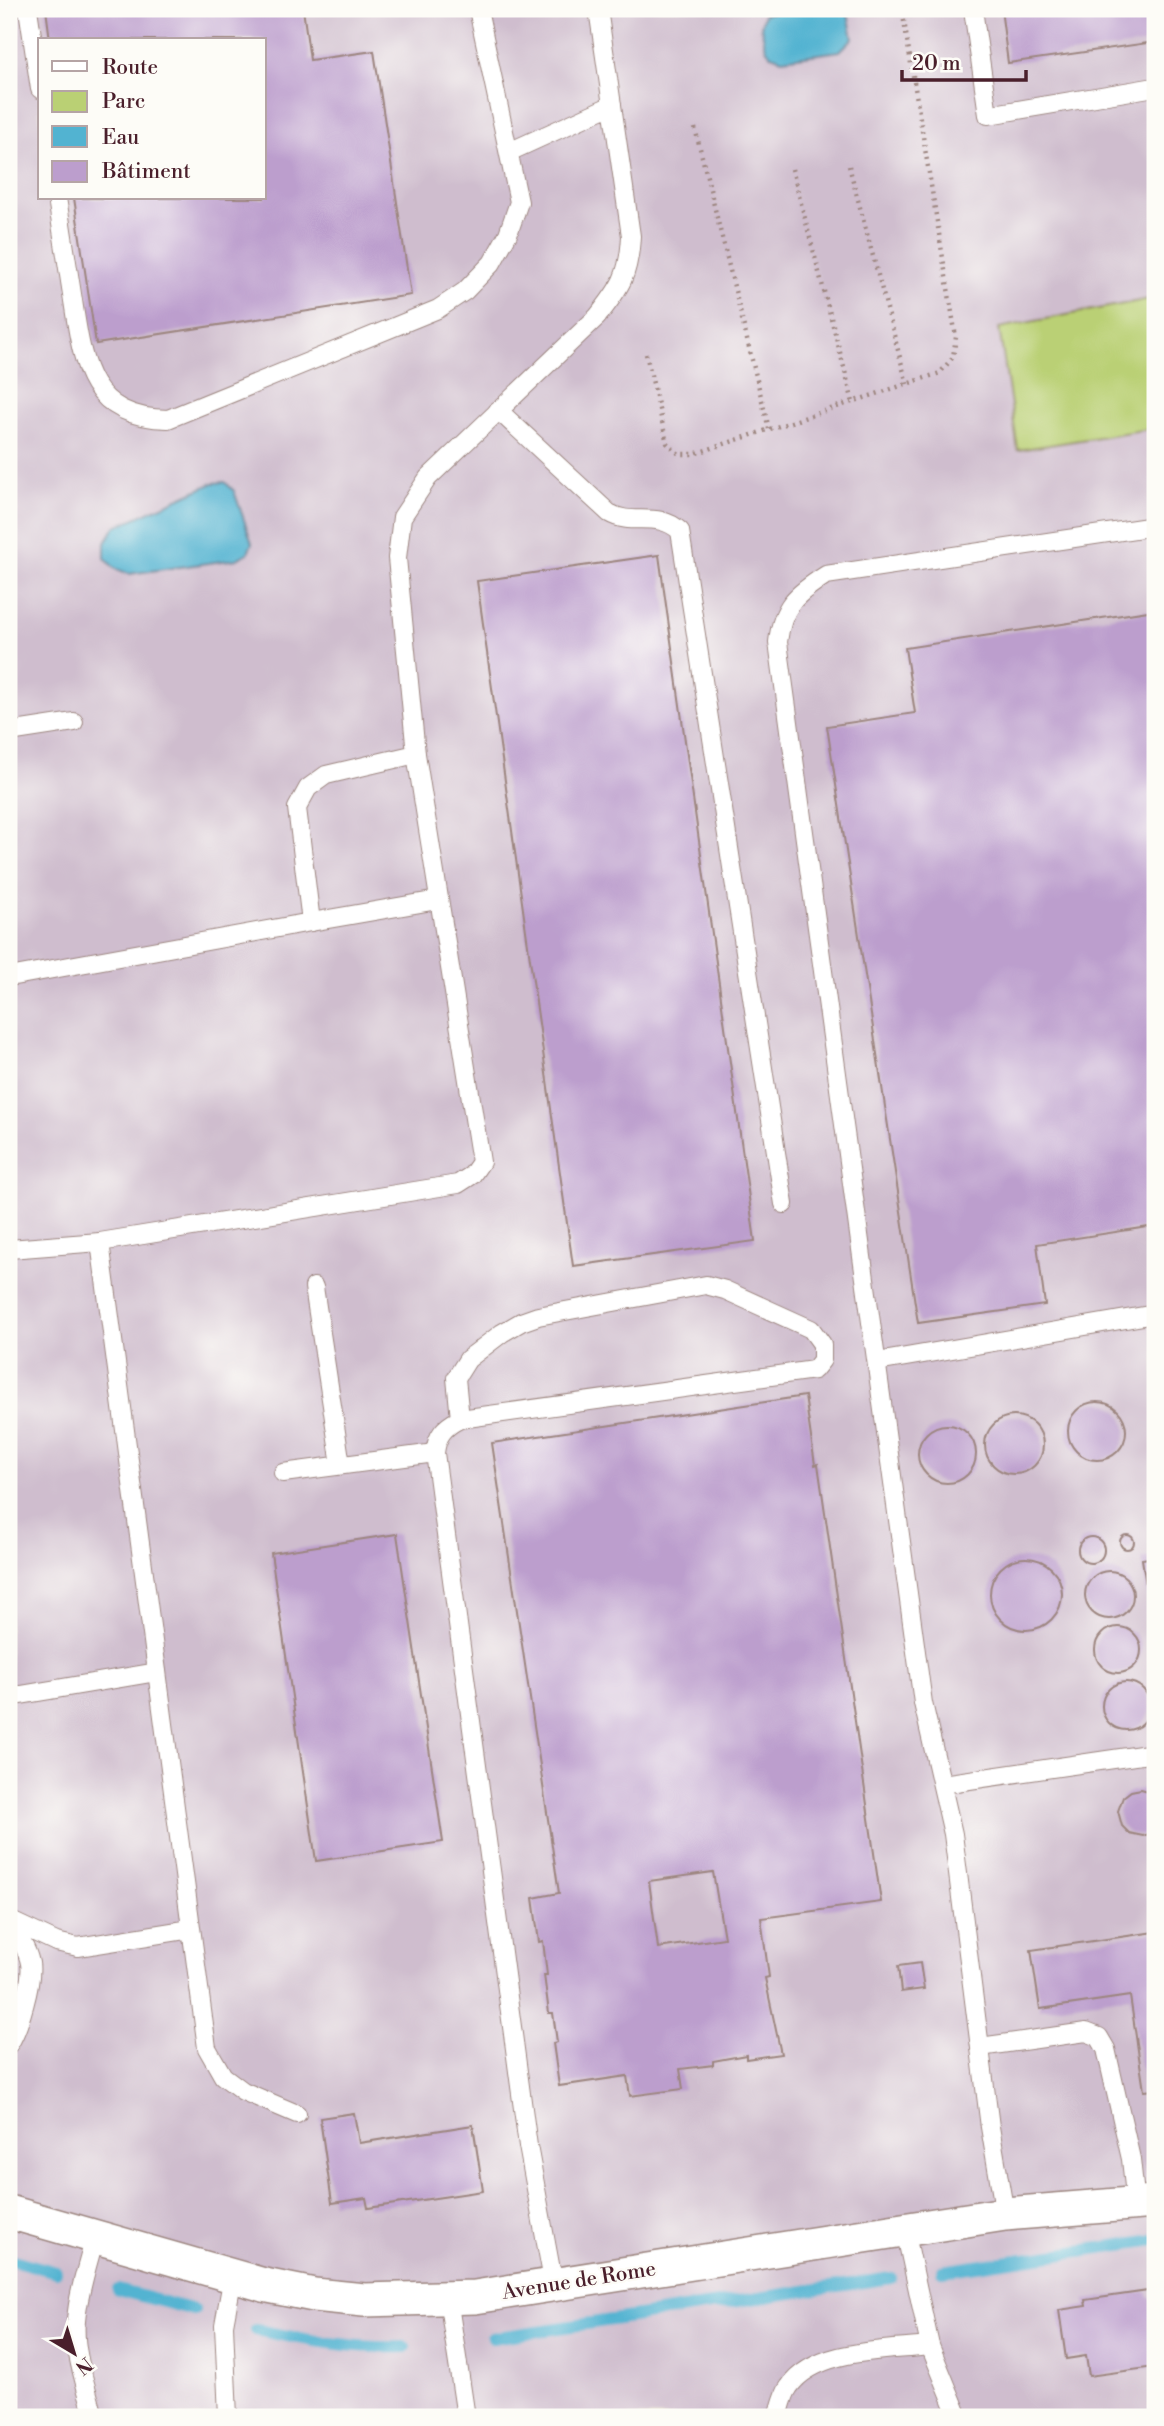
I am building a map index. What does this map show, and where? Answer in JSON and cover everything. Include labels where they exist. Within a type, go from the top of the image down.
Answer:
[{"type":"street","name":"Avenue de Rome","points":[[9,2212],[233,2276],[314,2295],[364,2300],[475,2297],[1005,2214],[1145,2204]]},
{"type":"lane","points":[[28,9],[38,76]]},
{"type":"lane","points":[[57,200],[81,357],[95,386],[117,407],[144,418],[168,419],[438,309],[465,291],[492,263],[508,234],[519,202],[478,9]]},
{"type":"lane","points":[[9,1249],[100,1242],[458,1184],[472,1175],[481,1162],[416,754],[397,558],[402,517],[428,478],[597,317],[621,287],[630,261],[631,236],[598,9]]},
{"type":"lane","points":[[973,9],[988,115],[1155,87]]},
{"type":"lane","points":[[509,152],[612,105]]},
{"type":"lane","points":[[498,410],[609,513],[620,519],[669,522],[680,531],[784,1204]]},
{"type":"lane","points":[[1005,2214],[990,2127],[953,1834],[923,1703],[778,642],[780,621],[800,592],[826,575],[1155,526]]},
{"type":"lane","points":[[9,733],[74,722]]},
{"type":"lane","points":[[311,922],[298,808],[309,788],[326,775],[416,754]]},
{"type":"lane","points":[[9,977],[438,900]]},
{"type":"lane","points":[[100,1242],[208,2048],[223,2076],[243,2091],[296,2115]]},
{"type":"lane","points":[[460,1419],[456,1378],[468,1359],[502,1333],[538,1316],[706,1285],[725,1290],[811,1329],[822,1344],[822,1360],[814,1370],[460,1419],[447,1426],[437,1438],[435,1453],[527,2132],[554,2286]]},
{"type":"lane","points":[[314,1287],[341,1465]]},
{"type":"lane","points":[[877,1362],[1155,1314]]},
{"type":"lane","points":[[283,1474],[435,1453]]},
{"type":"lane","points":[[9,1697],[157,1672]]},
{"type":"lane","points":[[942,1784],[1155,1753]]},
{"type":"lane","points":[[9,1922],[56,1942],[78,1947],[191,1929]]},
{"type":"lane","points":[[9,1922],[21,1940],[30,1964],[27,1991],[9,2044]]},
{"type":"lane","points":[[980,2047],[1086,2032],[1099,2037],[1106,2049],[1131,2160],[1145,2204]]},
{"type":"lane","points":[[905,2230],[930,2346],[959,2417]]},
{"type":"lane","points":[[94,2417],[78,2351],[75,2323],[95,2237]]},
{"type":"lane","points":[[228,2417],[224,2325],[233,2276]]},
{"type":"lane","points":[[448,2298],[466,2417]]},
{"type":"lane","points":[[778,2417],[787,2388],[806,2368],[836,2357],[930,2346]]},
{"type":"path","points":[[646,354],[667,443],[679,454],[694,454],[940,373],[953,357],[956,337],[902,9]]},
{"type":"path","points":[[695,128],[769,429]]},
{"type":"path","points":[[849,166],[907,384]]},
{"type":"path","points":[[792,169],[853,402]]},
{"type":"shaded area","points":[[9,9],[1155,9],[1155,2417],[9,2417]]},
{"type":"green space","points":[[1155,298],[1155,428],[1018,450],[999,328]]},
{"type":"water","points":[[796,9],[847,9],[853,38],[840,51],[782,59],[771,55],[766,48],[761,27],[764,14]]},
{"type":"water","points":[[225,482],[234,491],[252,543],[248,553],[237,559],[129,574],[114,568],[105,558],[105,543],[115,527],[213,483]]},
{"type":"building","points":[[46,9],[303,9],[310,60],[374,51],[411,295],[96,344],[74,200],[266,200],[266,38],[50,38]]},
{"type":"building","points":[[1001,9],[1155,9],[1155,42],[1008,63]]},
{"type":"building","points":[[659,555],[755,1241],[573,1266],[477,581]]},
{"type":"building","points":[[1155,610],[1155,1226],[1037,1244],[1045,1305],[918,1323],[827,726],[915,713],[905,648]]},
{"type":"building","points":[[805,1396],[815,1465],[818,1464],[881,1902],[761,1918],[769,1977],[765,1978],[781,2054],[746,2059],[746,2055],[713,2061],[713,2065],[680,2069],[683,2089],[630,2096],[627,2076],[559,2086],[553,2043],[557,2042],[553,2013],[549,2013],[543,1941],[539,1942],[533,1898],[559,1893],[492,1443]],"holes":[[[713,1872],[724,1938],[658,1948],[649,1881]]]},
{"type":"building","points":[[1091,1402],[1103,1402],[1118,1410],[1126,1425],[1126,1437],[1118,1452],[1103,1460],[1091,1460],[1076,1452],[1068,1437],[1068,1425],[1076,1410]]},
{"type":"building","points":[[1008,1416],[1020,1416],[1035,1424],[1043,1439],[1043,1451],[1035,1466],[1020,1474],[1008,1474],[993,1466],[985,1451],[985,1439],[993,1424]]},
{"type":"building","points":[[941,1425],[953,1425],[968,1433],[976,1448],[976,1460],[968,1475],[953,1483],[941,1483],[926,1475],[918,1460],[918,1448],[926,1433]]},
{"type":"building","points":[[397,1534],[443,1842],[316,1861],[271,1553]]},
{"type":"building","points":[[1127,1535],[1132,1537],[1132,1547],[1127,1549],[1122,1547],[1120,1542],[1122,1537]]},
{"type":"building","points":[[1091,1537],[1100,1541],[1104,1550],[1100,1559],[1091,1563],[1082,1559],[1078,1550],[1082,1541]]},
{"type":"building","points":[[1155,1557],[1155,1636],[1154,1636],[1142,1559]]},
{"type":"building","points":[[1019,1558],[1033,1558],[1052,1568],[1062,1587],[1062,1601],[1052,1620],[1033,1630],[1019,1630],[1000,1620],[990,1601],[990,1587],[1000,1568]]},
{"type":"building","points":[[1109,1571],[1118,1572],[1126,1578],[1132,1586],[1132,1604],[1126,1612],[1118,1618],[1109,1619],[1100,1618],[1092,1612],[1086,1604],[1085,1595],[1086,1586],[1092,1578],[1100,1572]]},
{"type":"building","points":[[1118,1627],[1134,1634],[1141,1650],[1134,1666],[1118,1673],[1102,1666],[1095,1650],[1102,1634]]},
{"type":"building","points":[[1126,1682],[1143,1689],[1150,1706],[1143,1723],[1126,1730],[1109,1723],[1102,1706],[1109,1689]]},
{"type":"building","points":[[1141,1789],[1155,1793],[1155,1832],[1143,1836],[1129,1833],[1122,1826],[1118,1811],[1123,1797],[1131,1791]]},
{"type":"building","points":[[1155,1932],[1155,2090],[1144,2091],[1130,1996],[1040,2009],[1031,1950]]},
{"type":"building","points":[[920,1963],[924,1989],[901,1992],[898,1966]]},
{"type":"building","points":[[354,2113],[359,2143],[473,2125],[483,2191],[368,2208],[366,2198],[332,2203],[320,2118]]},
{"type":"building","points":[[1148,2291],[1149,2298],[1155,2297],[1155,2367],[1089,2376],[1086,2356],[1066,2359],[1059,2310],[1086,2306],[1085,2300]]},
{"type":"waterway","points":[[942,2271],[1155,2240]]},
{"type":"waterway","points":[[9,2259],[56,2272]]},
{"type":"waterway","points":[[492,2338],[891,2278]]},
{"type":"waterway","points":[[118,2290],[194,2310]]},
{"type":"waterway","points":[[256,2330],[349,2345],[405,2347]]}]
